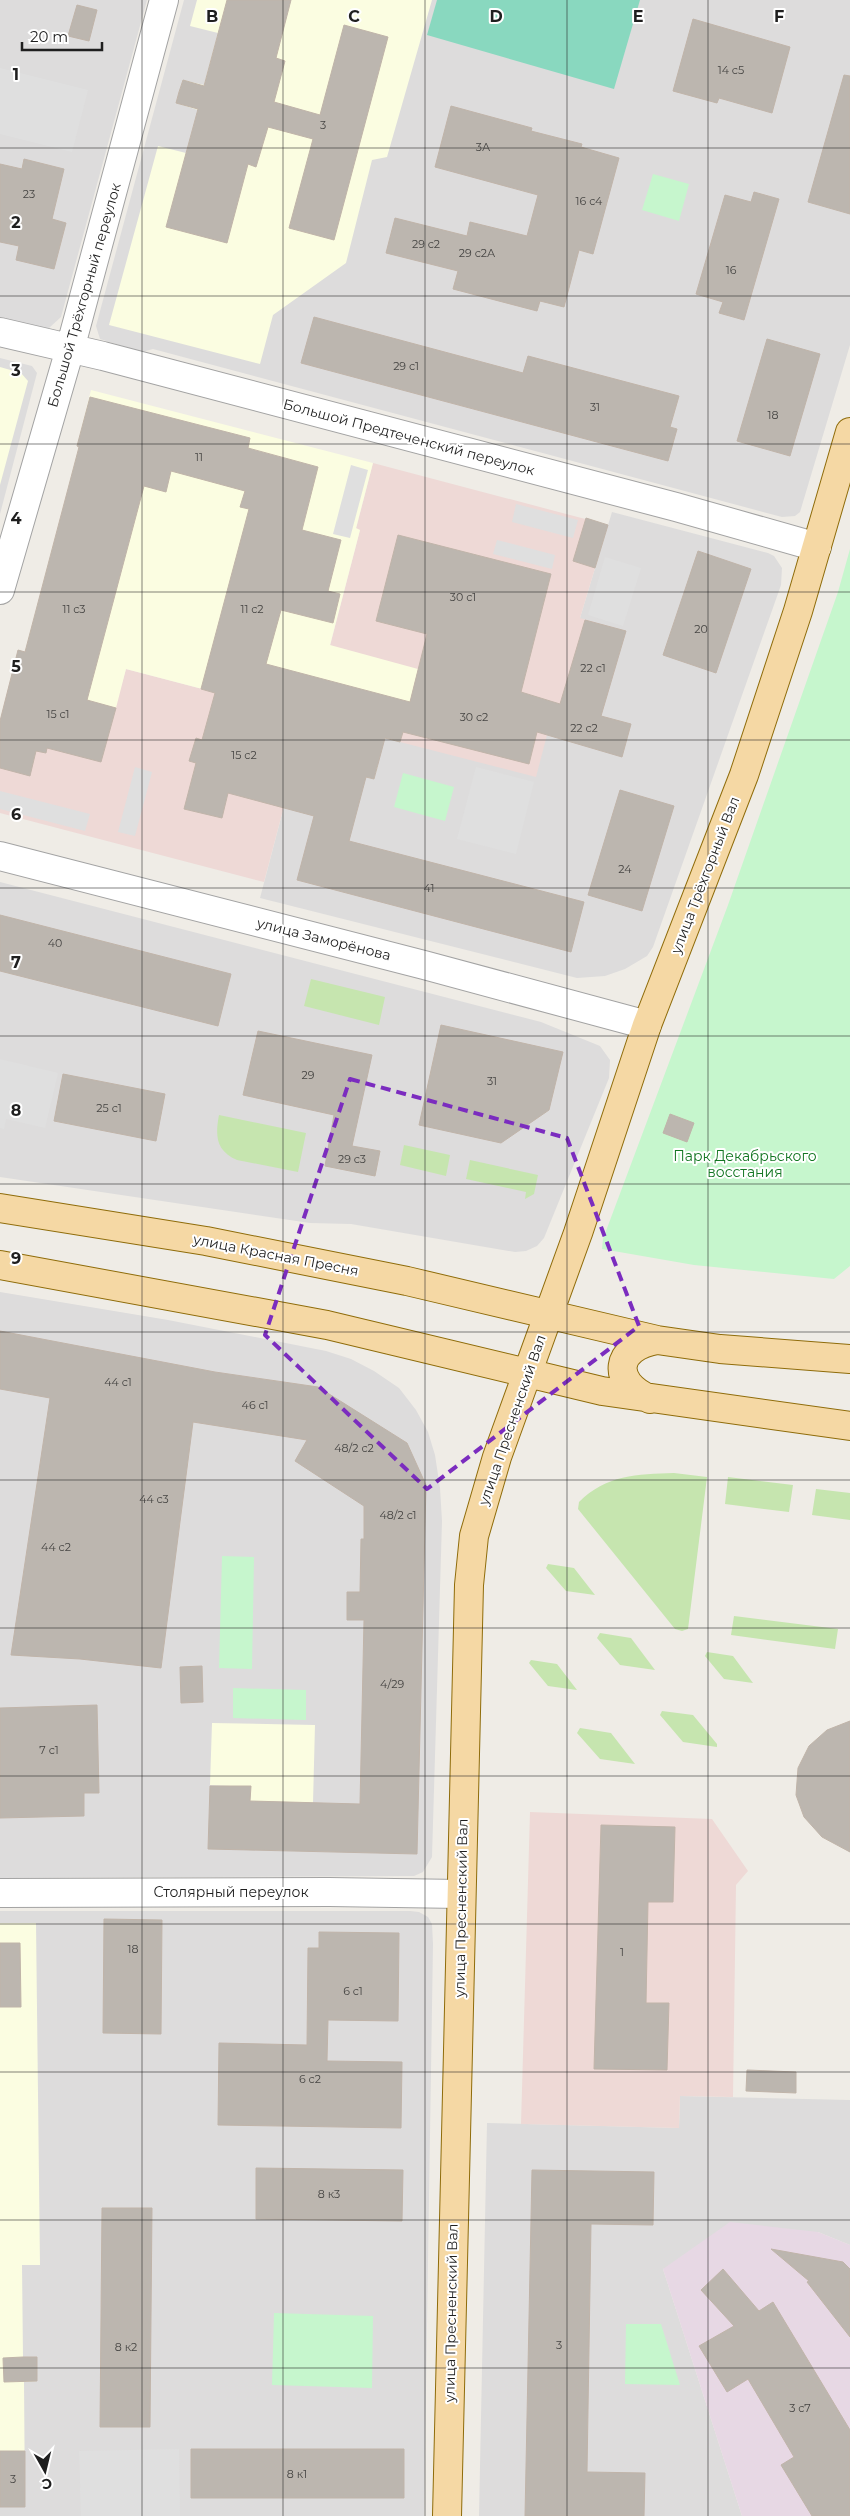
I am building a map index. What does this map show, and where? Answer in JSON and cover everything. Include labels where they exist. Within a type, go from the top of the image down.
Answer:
[{"type":"main road","name":"улица Трёхгорный Вал","points":[[549,1314],[647,1025],[744,776],[817,547],[850,432]]},
{"type":"main road","name":"улица Красная Пресня","points":[[0,1208],[206,1241],[408,1281],[657,1340],[720,1349],[850,1359]]},
{"type":"main road","points":[[0,1265],[328,1326],[602,1392],[850,1426]]},
{"type":"main road","name":"улица Пресненский Вал","points":[[448,2516],[469,1585],[474,1536],[497,1458],[549,1314]]},
{"type":"main road","points":[[650,1399],[636,1393],[627,1385],[622,1372],[624,1357],[632,1348],[643,1342],[657,1340]]},
{"type":"street","name":"Большой Трёхгорный переулок","points":[[0,590],[70,350],[164,0]]},
{"type":"street","name":"Большой Предтеченский переулок","points":[[0,332],[70,350],[103,356],[656,502],[817,547]]},
{"type":"street","name":"улица Заморёнова","points":[[0,856],[424,964],[647,1025]]},
{"type":"street","name":"Столярный переулок","points":[[0,1893],[329,1892],[461,1894]]},
{"type":"highlighted area","points":[[350,1079],[567,1138],[639,1326],[427,1489],[265,1335]]},
{"type":"shaded area","points":[[0,0],[147,0],[61,317],[49,328],[42,328],[0,317]]},
{"type":"shaded area","points":[[184,0],[850,0],[850,345],[800,512],[795,516],[782,517],[153,349],[142,352],[100,339],[96,326]]},
{"type":"shaded area","points":[[197,0],[432,0],[387,157],[372,160],[346,263],[273,315],[260,364],[109,325],[158,146],[186,153],[198,110],[176,103],[183,80],[204,85],[218,33],[190,26]]},
{"type":"shaded area","points":[[0,68],[88,90],[72,152],[0,134]]},
{"type":"shaded area","points":[[0,358],[32,366],[37,373],[0,514]]},
{"type":"shaded area","points":[[0,367],[21,373],[28,381],[0,485]]},
{"type":"shaded area","points":[[91,390],[373,463],[356,528],[360,530],[330,645],[418,669],[400,742],[377,736],[370,763],[378,765],[374,779],[366,777],[337,724],[126,669],[116,708],[55,692],[62,662],[25,652],[79,447],[77,446]]},
{"type":"shaded area","points":[[373,463],[608,525],[580,618],[626,631],[601,716],[546,700],[537,732],[547,735],[536,777],[400,742],[410,702],[330,646],[360,530],[356,529]]},
{"type":"shaded area","points":[[351,465],[368,470],[350,538],[333,534]]},
{"type":"shaded area","points":[[516,504],[578,520],[573,538],[512,522]]},
{"type":"shaded area","points":[[612,512],[768,553],[774,556],[782,568],[781,585],[653,947],[647,956],[625,969],[605,976],[577,978],[260,898],[288,791],[366,777],[374,779],[378,765],[370,763],[377,736],[547,736],[537,732],[546,700],[580,618]]},
{"type":"shaded area","points":[[497,540],[555,555],[552,569],[493,554]]},
{"type":"shaded area","points":[[605,557],[641,568],[623,626],[588,615]]},
{"type":"shaded area","points":[[18,650],[63,662],[55,692],[115,707],[126,669],[337,724],[288,791],[264,882],[0,813],[0,721]]},
{"type":"shaded area","points":[[135,767],[152,772],[135,836],[118,832]]},
{"type":"shaded area","points":[[476,767],[534,782],[516,854],[457,839]]},
{"type":"shaded area","points":[[0,791],[90,814],[85,831],[0,809]]},
{"type":"shaded area","points":[[0,882],[541,1022],[600,1046],[610,1060],[609,1078],[544,1238],[537,1246],[526,1251],[515,1252],[351,1224],[310,1223],[0,1177]]},
{"type":"shaded area","points":[[0,1059],[58,1073],[45,1128],[6,1119],[4,1129],[0,1128]]},
{"type":"shaded area","points":[[0,1292],[168,1320],[326,1351],[351,1359],[374,1371],[399,1388],[416,1410],[428,1432],[435,1455],[442,1521],[432,1857],[423,1872],[414,1876],[0,1878]]},
{"type":"shaded area","points":[[212,1723],[315,1725],[313,1803],[250,1801],[251,1787],[210,1785]]},
{"type":"shaded area","points":[[530,1812],[712,1819],[748,1871],[736,1885],[733,2097],[680,2096],[679,2128],[521,2124]]},
{"type":"shaded area","points":[[0,1911],[410,1911],[419,1912],[428,1917],[432,1924],[433,1944],[424,2516],[0,2516]]},
{"type":"shaded area","points":[[0,1923],[36,1923],[40,2265],[22,2265],[23,2357],[37,2357],[37,2381],[24,2382],[25,2507],[0,2507]]},
{"type":"shaded area","points":[[680,2096],[850,2100],[850,2245],[818,2232],[663,2269],[742,2516],[479,2516],[487,2123],[679,2128]]},
{"type":"shaded area","points":[[730,2222],[818,2232],[850,2245],[850,2516],[742,2516],[663,2269]]},
{"type":"shaded area","points":[[179,2449],[180,2516],[81,2516],[79,2451]]},
{"type":"green space","points":[[437,0],[640,0],[614,89],[427,35]]},
{"type":"green space","points":[[653,174],[689,184],[679,221],[642,210]]},
{"type":"green space","name":"Парк Декабрьского восстания","points":[[850,549],[850,1266],[834,1279],[694,1265],[602,1249],[603,1239],[728,905],[838,592]]},
{"type":"green space","points":[[403,773],[454,787],[445,821],[394,807]]},
{"type":"green space","points":[[311,979],[385,997],[379,1025],[304,1006]]},
{"type":"green space","points":[[219,1115],[306,1133],[298,1172],[237,1160],[230,1156],[221,1147],[217,1136]]},
{"type":"green space","points":[[404,1145],[450,1155],[446,1176],[400,1165]]},
{"type":"green space","points":[[470,1160],[538,1175],[534,1194],[525,1199],[526,1192],[466,1179]]},
{"type":"green space","points":[[674,1473],[707,1477],[688,1629],[682,1631],[675,1629],[578,1509],[579,1502],[589,1493],[611,1481],[635,1475]]},
{"type":"green space","points":[[728,1477],[793,1485],[789,1512],[725,1504]]},
{"type":"green space","points":[[816,1489],[850,1493],[850,1520],[812,1515]]},
{"type":"green space","points":[[222,1556],[254,1557],[252,1669],[219,1668]]},
{"type":"green space","points":[[548,1564],[574,1568],[595,1595],[566,1591],[546,1568]]},
{"type":"green space","points":[[734,1616],[838,1629],[835,1649],[731,1635]]},
{"type":"green space","points":[[600,1633],[631,1638],[655,1670],[620,1665],[597,1638]]},
{"type":"green space","points":[[707,1652],[733,1656],[753,1683],[724,1679],[705,1656]]},
{"type":"green space","points":[[531,1660],[557,1664],[577,1690],[548,1686],[529,1663]]},
{"type":"green space","points":[[233,1688],[306,1690],[306,1720],[233,1718]]},
{"type":"green space","points":[[662,1711],[693,1715],[717,1744],[717,1747],[683,1742],[660,1715]]},
{"type":"green space","points":[[580,1728],[611,1733],[635,1764],[600,1759],[577,1733]]},
{"type":"green space","points":[[274,2313],[373,2316],[372,2388],[272,2385]]},
{"type":"green space","points":[[626,2324],[661,2324],[680,2385],[625,2384]]},
{"type":"building","points":[[227,0],[291,0],[276,58],[285,61],[274,102],[320,115],[344,25],[388,37],[334,240],[289,228],[313,139],[268,127],[256,167],[248,164],[227,243],[166,227],[198,109],[176,103],[183,80],[204,86]]},
{"type":"building","points":[[77,5],[97,10],[89,41],[68,36]]},
{"type":"building","points":[[693,19],[790,47],[772,113],[719,98],[717,103],[673,91]]},
{"type":"building","points":[[844,75],[850,76],[850,214],[808,202]]},
{"type":"building","points":[[451,106],[532,128],[531,131],[582,144],[581,147],[619,158],[593,254],[579,250],[564,307],[540,301],[537,311],[453,289],[458,271],[386,253],[395,218],[467,236],[470,222],[527,236],[538,195],[435,167]]},
{"type":"building","points":[[24,159],[64,169],[52,219],[66,223],[54,269],[16,260],[19,246],[0,242],[0,164],[22,169]]},
{"type":"building","points":[[754,192],[779,199],[744,320],[719,313],[723,302],[696,294],[725,195],[751,202]]},
{"type":"building","points":[[314,317],[523,373],[528,356],[679,396],[670,427],[677,429],[668,461],[301,363]]},
{"type":"building","points":[[767,339],[820,354],[790,456],[737,441]]},
{"type":"building","points":[[90,397],[250,438],[248,448],[318,467],[302,530],[341,540],[328,591],[340,594],[333,623],[281,610],[266,664],[410,702],[427,634],[376,621],[398,535],[551,574],[521,692],[560,704],[585,620],[626,631],[601,716],[631,724],[622,757],[537,732],[529,764],[403,732],[400,742],[385,738],[374,779],[366,777],[349,841],[584,902],[571,952],[297,880],[314,816],[228,793],[222,818],[184,809],[196,763],[189,761],[196,738],[202,740],[215,693],[201,689],[249,509],[240,507],[245,491],[171,471],[166,492],[144,486],[87,700],[116,708],[101,762],[47,748],[46,753],[36,751],[30,776],[0,768],[0,721],[18,650],[25,652],[79,447],[77,446]]},
{"type":"building","points":[[586,518],[608,525],[595,568],[573,561]]},
{"type":"building","points":[[698,551],[751,569],[716,673],[663,655]]},
{"type":"building","points":[[620,790],[674,806],[642,911],[588,895]]},
{"type":"building","points":[[0,915],[231,974],[218,1026],[0,971]]},
{"type":"building","points":[[441,1025],[563,1052],[549,1110],[501,1143],[419,1125]]},
{"type":"building","points":[[258,1031],[372,1055],[352,1146],[380,1151],[375,1176],[325,1166],[334,1115],[243,1095]]},
{"type":"building","points":[[63,1074],[165,1094],[156,1141],[54,1121]]},
{"type":"building","points":[[670,1114],[694,1123],[687,1142],[663,1133]]},
{"type":"building","points":[[0,1331],[215,1372],[318,1387],[407,1443],[426,1485],[417,1854],[208,1849],[210,1786],[251,1786],[250,1801],[360,1804],[364,1620],[347,1620],[347,1592],[360,1592],[361,1539],[364,1539],[364,1506],[295,1461],[307,1440],[193,1422],[161,1668],[80,1659],[11,1655],[50,1398],[0,1389]]},
{"type":"building","points":[[202,1666],[203,1702],[181,1703],[180,1667]]},
{"type":"building","points":[[97,1705],[99,1793],[84,1793],[84,1816],[0,1818],[0,1708]]},
{"type":"building","points":[[850,1721],[850,1852],[822,1837],[804,1817],[796,1795],[798,1768],[809,1746],[827,1730]]},
{"type":"building","points":[[601,1825],[675,1827],[673,1902],[648,1902],[646,2003],[669,2003],[667,2070],[594,2069]]},
{"type":"building","points":[[104,1919],[162,1920],[161,2034],[103,2033]]},
{"type":"building","points":[[319,1932],[399,1933],[398,2021],[328,2020],[327,2061],[402,2062],[401,2128],[218,2125],[219,2043],[307,2045],[308,1948],[319,1948]]},
{"type":"building","points":[[0,1943],[20,1943],[21,2007],[0,2007]]},
{"type":"building","points":[[747,2070],[796,2072],[796,2093],[746,2091]]},
{"type":"building","points":[[256,2168],[403,2170],[402,2221],[256,2219]]},
{"type":"building","points":[[532,2170],[654,2172],[653,2225],[591,2224],[587,2472],[645,2473],[644,2516],[525,2516]]},
{"type":"building","points":[[102,2208],[152,2208],[150,2427],[100,2427]]},
{"type":"building","points":[[771,2249],[843,2262],[850,2269],[850,2337],[807,2282],[809,2281]]},
{"type":"building","points":[[723,2269],[759,2311],[773,2302],[850,2430],[850,2516],[812,2516],[781,2465],[794,2457],[748,2379],[727,2392],[699,2346],[734,2326],[701,2290]]},
{"type":"building","points":[[37,2357],[37,2381],[4,2382],[3,2358]]},
{"type":"building","points":[[191,2449],[404,2449],[404,2498],[191,2498]]},
{"type":"building","points":[[0,2451],[25,2451],[25,2507],[0,2507]]}]
